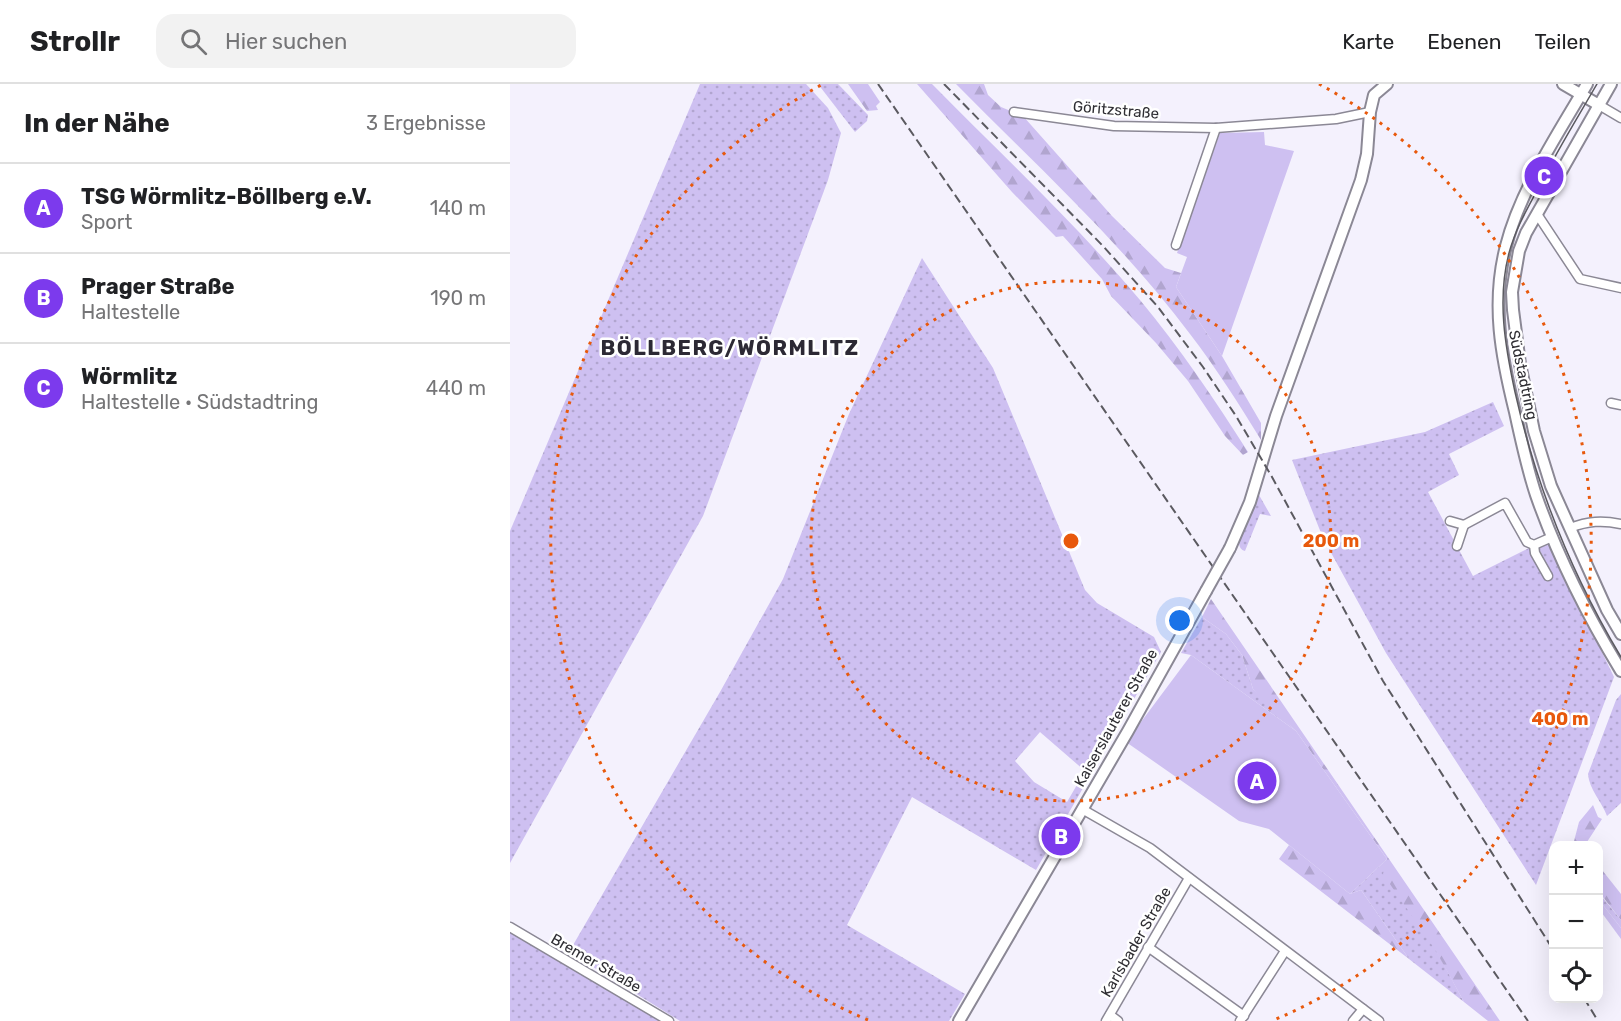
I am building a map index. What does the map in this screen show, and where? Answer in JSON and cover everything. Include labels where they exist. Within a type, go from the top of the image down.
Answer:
[{"type":"street","points":[[1374,90],[1387,84]]},
{"type":"street","points":[[1563,84],[1621,118]]},
{"type":"street","name":"Südstadtring","points":[[1587,84],[1539,168],[1506,243],[1499,281],[1498,326],[1507,380],[1529,472],[1552,537],[1586,610],[1621,671]]},
{"type":"street","name":"Südstadtring","points":[[1611,84],[1526,233],[1519,251],[1512,292],[1515,333],[1534,431],[1551,486],[1607,610],[1621,634]]},
{"type":"street","name":"Kaiserslauterer Straße","points":[[959,1021],[1083,809],[1206,591],[1230,548],[1251,502],[1276,416],[1362,180],[1374,90]]},
{"type":"street","name":"Göritzstraße","points":[[1014,112],[1114,126],[1216,128],[1336,119],[1370,112]]},
{"type":"street","points":[[1176,245],[1216,128]]},
{"type":"street","points":[[1537,214],[1580,279],[1621,288]]},
{"type":"street","points":[[1611,403],[1621,405]]},
{"type":"street","points":[[1457,546],[1464,525],[1505,503],[1524,539],[1534,544],[1552,537]]},
{"type":"street","points":[[1450,521],[1464,525]]},
{"type":"street","points":[[1570,528],[1586,522],[1605,521],[1621,524]]},
{"type":"street","points":[[1534,544],[1535,553],[1548,576]]},
{"type":"street","points":[[1083,809],[1150,848],[1379,1021]]},
{"type":"street","name":"Karlsbader Straße","points":[[1108,1018],[1190,878]]},
{"type":"street","name":"Bremer Straße","points":[[510,927],[669,1021]]},
{"type":"street","points":[[1148,948],[1242,1019],[1285,951]]},
{"type":"street","points":[[1353,1021],[1363,1009]]},
{"type":"street","points":[[1108,1018],[1118,1021]]},
{"type":"green space","points":[[700,84],[806,84],[828,108],[841,133],[828,180],[703,516],[510,863],[510,531]]},
{"type":"green space","points":[[818,84],[838,84],[868,115],[867,121],[855,132]]},
{"type":"green space","points":[[848,84],[868,84],[880,102],[876,106],[878,110],[867,111]]},
{"type":"green space","points":[[917,84],[932,84],[1065,217],[1116,272],[1183,355],[1248,452],[1243,455],[1225,436],[1188,381],[1111,296],[1102,279],[1063,236],[1056,237],[1012,192]]},
{"type":"green space","points":[[956,84],[984,84],[988,95],[1001,107],[1023,116],[1112,216],[1165,268],[1181,273],[1176,287],[1222,356],[1261,423],[1261,440],[1200,347],[1164,300],[1078,205]]},
{"type":"green space","points":[[1264,132],[1265,145],[1294,151],[1222,356],[1176,287],[1187,257],[1177,253],[1220,133]]},
{"type":"green space","points":[[922,258],[993,368],[1085,590],[1097,603],[1154,637],[1161,652],[1036,870],[912,797],[847,925],[965,994],[949,1021],[680,1021],[569,952],[783,579],[849,414]],"holes":[[[1040,732],[1085,771],[1067,802],[1034,782],[1015,761]]]},
{"type":"green space","points":[[1493,402],[1504,426],[1449,454],[1459,475],[1428,492],[1473,576],[1547,539],[1614,677],[1552,841],[1549,841],[1549,850],[1536,885],[1386,653],[1323,538],[1292,460],[1425,432]]},
{"type":"green space","points":[[1259,495],[1271,516],[1260,514],[1245,551],[1240,548],[1239,542]]},
{"type":"green space","points":[[1211,599],[1500,1021],[1488,1021],[1464,1002],[1436,951],[1383,874],[1387,859],[1296,731],[1253,689],[1242,655],[1226,634],[1202,617]]},
{"type":"green space","points":[[1202,617],[1226,634],[1242,655],[1253,689],[1296,731],[1191,655],[1181,653]]},
{"type":"green space","points":[[1191,655],[1296,731],[1387,859],[1350,894],[1269,829],[1239,821],[1126,742]]},
{"type":"green space","points":[[1621,694],[1621,803],[1607,816],[1591,785],[1588,774],[1616,700]]},
{"type":"green space","points":[[1593,805],[1598,817],[1602,819],[1588,841],[1574,841],[1579,822]]},
{"type":"green space","points":[[1289,845],[1350,894],[1361,890],[1409,959],[1279,859]]},
{"type":"green space","points":[[1387,859],[1464,1002],[1409,959],[1361,890],[1350,894]]},
{"type":"green space","points":[[1603,871],[1621,894],[1621,920],[1603,897]]},
{"type":"green space","points":[[1603,898],[1621,920],[1621,928],[1603,905]]},
{"type":"green space","points":[[1603,905],[1621,928],[1621,939],[1603,914]]},
{"type":"green space","points":[[510,927],[669,1021],[510,1021]]},
{"type":"tram line","points":[[1597,84],[1554,158],[1515,234],[1505,270],[1503,305],[1508,357],[1515,392],[1545,495],[1571,562],[1621,657]]},
{"type":"railway","points":[[878,84],[1528,1021]]},
{"type":"railway","points":[[944,84],[1103,246],[1158,307],[1203,367],[1236,416],[1272,477],[1383,681],[1553,949]]},
{"type":"railway","points":[[1587,1003],[1598,1021]]},
{"type":"place","name":"Wörmlitz","points":[[1544,176]]},
{"type":"place","name":"TSG Wörmlitz-Böllberg e.V.","points":[[1257,781]]},
{"type":"place","name":"Prager Straße","points":[[1061,836]]},
{"type":"district","name":"BÖLLBERG/WÖRMLITZ","points":[[730,347]]}]
